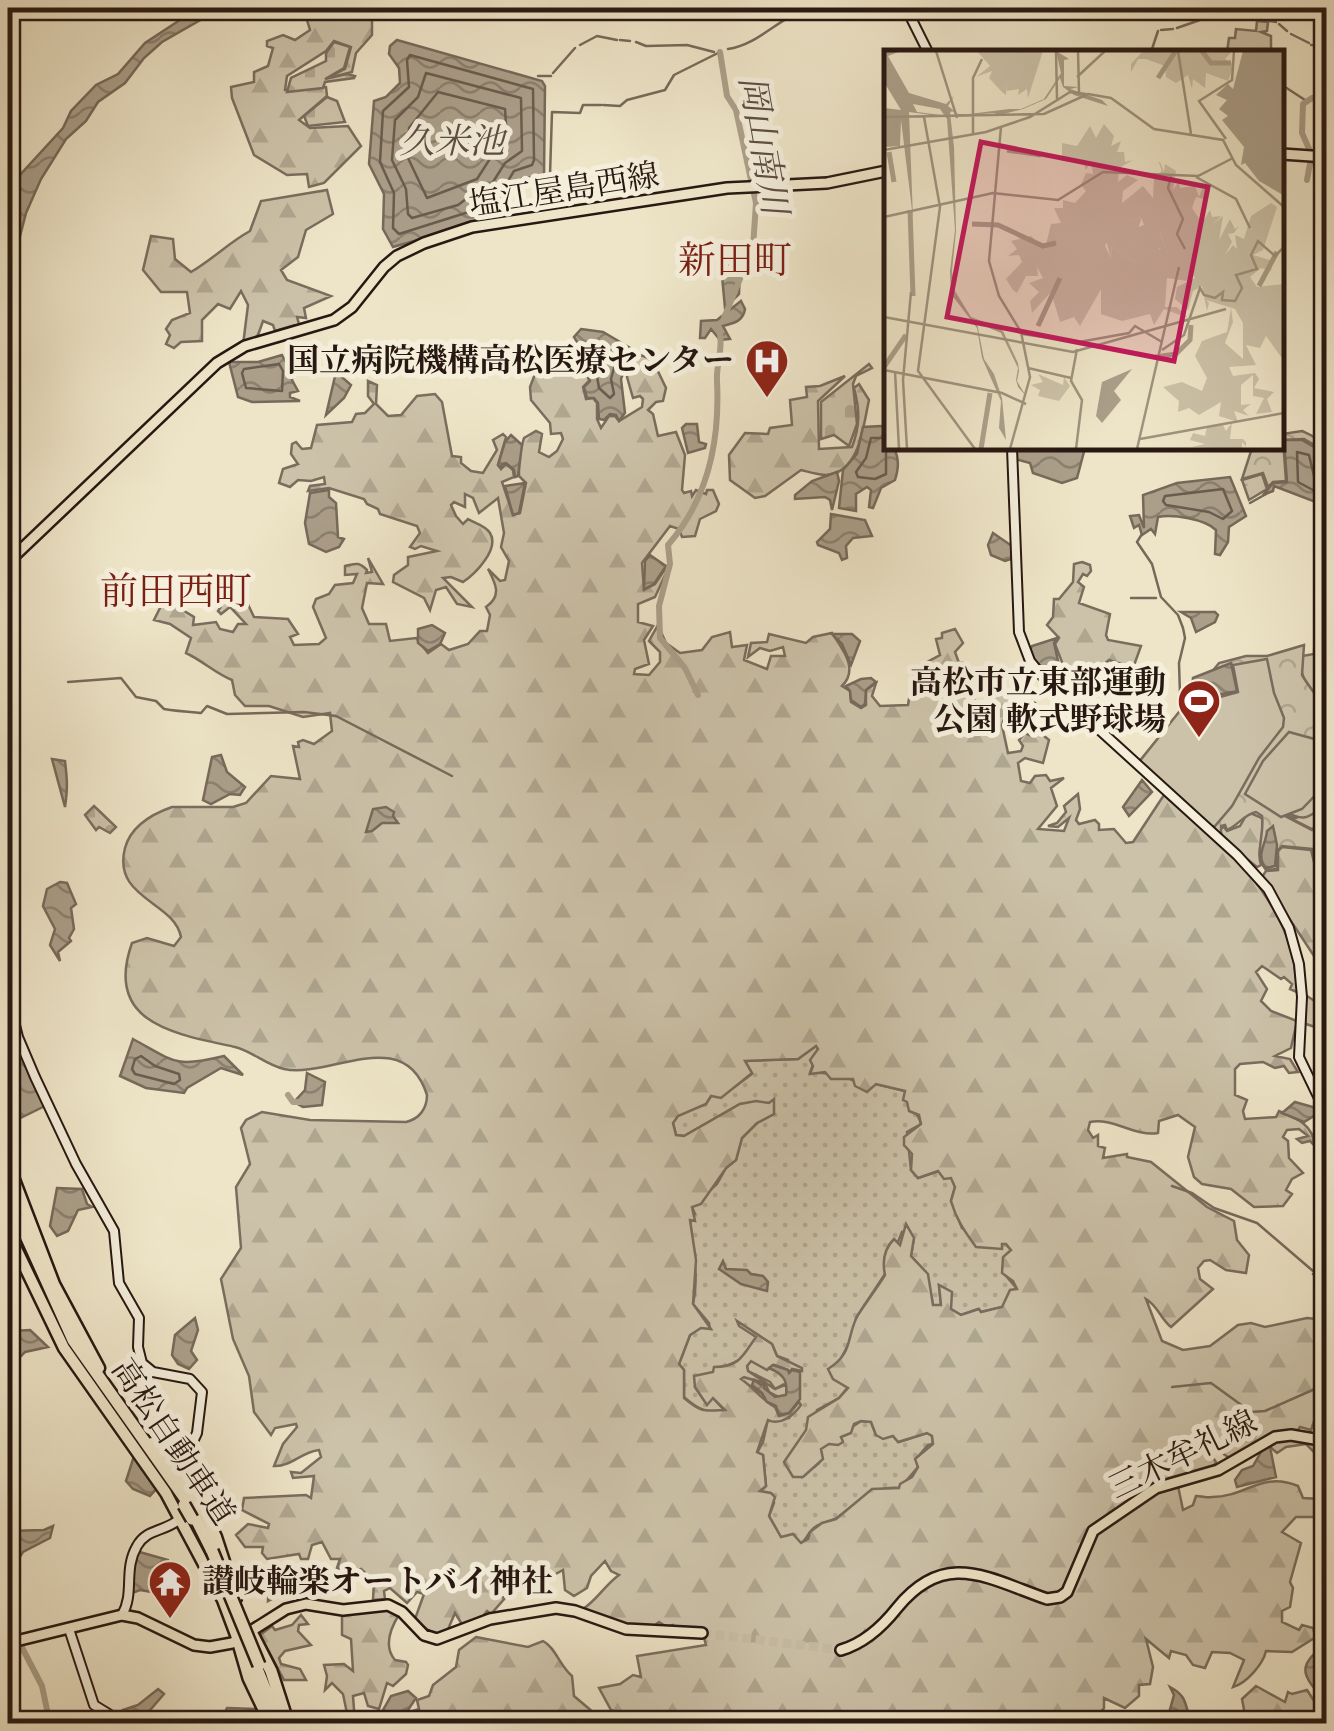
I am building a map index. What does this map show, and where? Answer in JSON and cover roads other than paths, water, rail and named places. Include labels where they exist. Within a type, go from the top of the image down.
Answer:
[{"type":"highway","points":[[8,1164],[54,1284],[80,1336],[188,1509],[249,1678],[280,1724]]},
{"type":"highway","name":"高松自動車道","points":[[8,1196],[73,1340],[188,1509],[211,1552],[280,1724]]},
{"type":"highway","name":"高松自動車道","points":[[8,1207],[46,1297],[70,1342],[188,1509]]},
{"type":"highway","points":[[8,1232],[64,1348],[150,1466],[216,1537],[251,1632],[271,1672],[280,1724]]},
{"type":"main road","points":[[905,8],[925,50]]},
{"type":"main road","points":[[1284,154],[1326,157]]},
{"type":"main road","name":"塩江屋島西線","points":[[8,562],[226,357],[246,346],[316,327],[340,316],[388,264],[424,242],[491,222],[548,218],[727,188],[819,184],[884,171]]},
{"type":"main road","points":[[1012,450],[1017,614],[1027,656],[1048,683],[1238,855],[1268,889],[1288,928],[1299,964],[1299,1057],[1326,1113]]},
{"type":"main road","points":[[8,997],[34,1076],[76,1164],[114,1231],[117,1276],[139,1318],[142,1363],[153,1372],[190,1379],[202,1392],[197,1433],[185,1455],[188,1509],[173,1526],[148,1534],[136,1546],[128,1574],[130,1600],[122,1615]]},
{"type":"main road","name":"三木牟礼線","points":[[841,1650],[874,1633],[916,1586],[938,1574],[969,1573],[1047,1599],[1060,1598],[1070,1588],[1092,1531],[1156,1488],[1218,1470],[1275,1437],[1290,1435],[1326,1441]]},
{"type":"main road","points":[[15,1642],[122,1615],[138,1618],[194,1645],[216,1647],[238,1640],[286,1609],[306,1604],[344,1610],[388,1605],[407,1616],[424,1634],[437,1639],[490,1619],[556,1608],[626,1629],[702,1633]]},
{"type":"main road","points":[[69,1629],[94,1704],[124,1724]]},
{"type":"water","points":[[206,8],[236,8],[204,18],[162,42],[125,83],[98,102],[86,121],[66,139],[26,213],[8,277],[8,219],[12,205],[8,205],[8,188],[96,85],[118,74],[145,43],[189,14],[188,9],[191,13]]},
{"type":"water","name":"久米池","points":[[397,40],[542,81],[544,176],[522,178],[503,213],[477,217],[477,223],[393,247],[383,229],[384,194],[369,164],[374,101],[386,97],[400,83],[399,68],[389,54],[390,46]]},
{"type":"water","points":[[728,265],[740,267],[739,294],[725,308],[722,276]]},
{"type":"water","points":[[741,301],[745,309],[742,317],[723,326],[730,339],[720,340],[711,329],[705,338],[700,338],[701,321],[717,320]]},
{"type":"water","points":[[581,329],[603,332],[632,349],[621,379],[625,413],[619,421],[610,414],[599,419],[598,403],[587,398],[584,387],[590,381],[584,354],[574,337]]},
{"type":"water","points":[[282,355],[293,369],[292,380],[298,391],[290,393],[290,397],[300,401],[252,402],[238,397],[229,362],[258,362]]},
{"type":"water","points":[[336,372],[351,385],[326,415]]},
{"type":"water","points":[[697,424],[699,442],[706,444],[705,448],[688,453],[682,428]]},
{"type":"water","points":[[863,427],[884,428],[884,450],[895,450],[897,456],[895,480],[881,488],[873,508],[869,507],[871,490],[867,487],[856,494],[856,511],[839,508],[843,470],[857,454]]},
{"type":"water","points":[[511,435],[522,445],[515,477],[506,463],[501,468],[498,465]]},
{"type":"water","points":[[1284,440],[1302,440],[1319,450],[1326,506],[1274,486],[1273,491],[1263,495],[1273,483],[1287,482]]},
{"type":"water","points":[[1016,450],[1084,450],[1077,478],[1062,483],[1033,473],[1030,463],[1015,459]]},
{"type":"water","points":[[837,472],[839,481],[832,510],[825,497],[795,499],[812,481]]},
{"type":"water","points":[[1230,477],[1246,516],[1229,527],[1228,542],[1220,555],[1215,554],[1216,530],[1197,520],[1158,517],[1155,534],[1151,529],[1142,535],[1139,525],[1134,528],[1130,516],[1139,515],[1144,528],[1143,495],[1177,483]]},
{"type":"water","points":[[525,483],[519,513],[513,515],[505,486]]},
{"type":"water","points":[[329,490],[329,497],[336,503],[338,537],[344,539],[339,547],[326,552],[309,544],[305,523],[310,493]]},
{"type":"water","points":[[831,514],[865,520],[872,536],[853,538],[846,546],[847,558],[842,560],[839,553],[817,542],[830,529]]},
{"type":"water","points":[[993,533],[1012,546],[1011,559],[1005,561],[991,555],[988,545]]},
{"type":"water","points":[[650,555],[666,566],[654,584],[644,589],[645,561]]},
{"type":"water","points":[[1181,612],[1218,615],[1215,622],[1196,632],[1191,618]]},
{"type":"water","points":[[432,625],[445,633],[440,644],[428,651],[418,643],[418,629]]},
{"type":"water","points":[[832,634],[852,634],[860,641],[851,665],[842,644]]},
{"type":"water","points":[[1057,638],[1054,643],[1059,665],[1072,688],[1067,688],[1047,668],[1036,666],[1029,652],[1032,646]]},
{"type":"water","points":[[1231,663],[1237,691],[1203,698],[1192,689],[1193,678]]},
{"type":"water","points":[[861,679],[876,682],[866,690],[861,707],[851,700],[846,686]]},
{"type":"water","points":[[221,755],[227,772],[245,787],[240,795],[230,794],[211,804],[203,800],[212,757]]},
{"type":"water","points":[[52,759],[65,761],[65,807]]},
{"type":"water","points":[[1142,780],[1152,792],[1129,816],[1123,807]]},
{"type":"water","points":[[386,807],[394,812],[398,823],[382,823],[366,832],[373,809]]},
{"type":"water","points":[[1273,826],[1277,845],[1275,866],[1266,868],[1261,854],[1267,831]]},
{"type":"water","points":[[67,883],[76,904],[71,908],[71,941],[58,952],[60,961],[50,945],[55,929],[43,906],[47,889]]},
{"type":"water","points":[[8,1012],[12,1039],[45,1106],[8,1124]]},
{"type":"water","points":[[133,1039],[176,1061],[224,1056],[243,1075],[221,1068],[184,1093],[146,1088],[120,1076]]},
{"type":"water","points":[[307,1073],[325,1082],[322,1105],[303,1107],[294,1102],[305,1090]]},
{"type":"water","points":[[1295,1102],[1313,1107],[1317,1114],[1304,1122],[1282,1113]]},
{"type":"water","points":[[57,1188],[82,1189],[92,1207],[78,1210],[68,1231],[57,1236],[50,1226]]},
{"type":"water","points":[[723,1261],[726,1269],[763,1276],[768,1282],[767,1291],[741,1284],[719,1269]]},
{"type":"water","points":[[195,1318],[198,1330],[191,1351],[197,1360],[189,1369],[178,1364],[172,1355],[175,1335]]},
{"type":"water","points":[[30,1330],[48,1347],[25,1352],[15,1362],[12,1331]]},
{"type":"water","points":[[773,1365],[789,1373],[800,1372],[800,1399],[789,1413],[779,1415],[776,1406],[752,1385],[754,1380],[764,1383],[764,1388],[775,1397],[786,1395],[784,1378],[769,1368]]},
{"type":"water","points":[[1265,1445],[1270,1447],[1276,1477],[1237,1487],[1235,1480],[1242,1470],[1253,1466]]},
{"type":"water","points":[[135,1453],[159,1486],[150,1496],[133,1489],[126,1481]]},
{"type":"water","points":[[53,1526],[50,1538],[23,1552],[8,1575],[8,1531]]},
{"type":"water","points":[[136,1551],[168,1560],[173,1575],[164,1594],[140,1590],[132,1593],[128,1575]]},
{"type":"water","points":[[270,1565],[280,1568],[283,1585],[279,1595],[268,1601]]},
{"type":"water","points":[[1326,1644],[1323,1698],[1305,1670],[1310,1658]]},
{"type":"water","points":[[1170,1687],[1184,1701],[1190,1720],[1185,1723],[1171,1723],[1169,1713],[1174,1695]]},
{"type":"water","points":[[158,1689],[164,1694],[139,1723],[131,1723],[123,1710],[138,1705]]},
{"type":"water","points":[[408,1691],[416,1698],[405,1722],[382,1712],[391,1696]]},
{"type":"waterway","points":[[805,10],[815,8]]},
{"type":"waterway","points":[[728,49],[748,43],[801,11]]},
{"type":"waterway","points":[[1206,18],[1229,15],[1276,22]]},
{"type":"waterway","points":[[1177,28],[1200,20]]},
{"type":"waterway","points":[[1279,24],[1287,31]]},
{"type":"waterway","points":[[1161,30],[1173,29]]},
{"type":"waterway","points":[[1152,50],[1158,31]]},
{"type":"waterway","points":[[1291,34],[1309,43]]},
{"type":"waterway","points":[[580,45],[597,36],[617,40]]},
{"type":"waterway","points":[[620,40],[630,41]]},
{"type":"waterway","points":[[636,42],[646,46]]},
{"type":"waterway","points":[[647,46],[687,45],[714,52]]},
{"type":"waterway","points":[[1316,46],[1326,47]]},
{"type":"waterway","points":[[553,73],[575,48]]},
{"type":"waterway","points":[[603,105],[620,106],[627,100],[665,90],[674,75],[720,52]]},
{"type":"waterway","name":"岡山南川","points":[[720,52],[727,96],[736,110],[756,203],[753,247],[724,318]]},
{"type":"waterway","points":[[538,76],[551,76]]},
{"type":"waterway","points":[[1284,86],[1305,100]]},
{"type":"waterway","points":[[1310,151],[1302,133],[1303,104],[1312,98],[1326,102]]},
{"type":"waterway","points":[[545,175],[550,175],[552,112],[580,113],[583,105],[601,105]]},
{"type":"waterway","points":[[1307,180],[1311,158]]},
{"type":"waterway","points":[[1318,199],[1324,228],[1326,278]]},
{"type":"waterway","points":[[1326,331],[1326,345]]},
{"type":"waterway","name":"岡山南川","points":[[698,695],[685,668],[660,638],[659,606],[670,564],[668,545],[693,508],[709,468],[716,425],[720,334]]},
{"type":"waterway","points":[[1326,351],[1326,362]]},
{"type":"waterway","points":[[1326,363],[1326,437]]},
{"type":"waterway","points":[[1250,503],[1266,494]]},
{"type":"waterway","points":[[1142,534],[1137,542],[1152,564],[1161,597],[1178,615],[1183,628],[1180,695]]},
{"type":"waterway","points":[[1131,598],[1156,598]]},
{"type":"waterway","points":[[68,682],[121,678],[136,697],[156,701],[164,709],[201,713],[207,706],[227,714],[304,712],[336,716],[452,776]]},
{"type":"waterway","points":[[288,1095],[293,1102],[302,1102]]},
{"type":"waterway","points":[[1172,1186],[1192,1193],[1214,1208],[1257,1223],[1313,1271]]},
{"type":"waterway","points":[[1313,1274],[1326,1280]]},
{"type":"waterway","points":[[1172,1387],[1211,1383],[1251,1412],[1265,1411],[1326,1384]]},
{"type":"waterway","points":[[8,1597],[15,1601],[15,1634],[42,1686],[50,1724]]},
{"type":"waterway","points":[[1305,1718],[1326,1700]]},
{"type":"tunnel","points":[[702,1633],[841,1650]]},
{"type":"place","name":"国立病院機構高松医療センター","points":[[767,399]]},
{"type":"place","name":"高松市立東部運動 公園 軟式野球場","points":[[1199,739]]},
{"type":"place","name":"讃岐輪楽オートバイ神社","points":[[170,1620]]},
{"type":"district","name":"新田町","points":[[735,261]]},
{"type":"district","name":"前田西町","points":[[176,592]]}]
